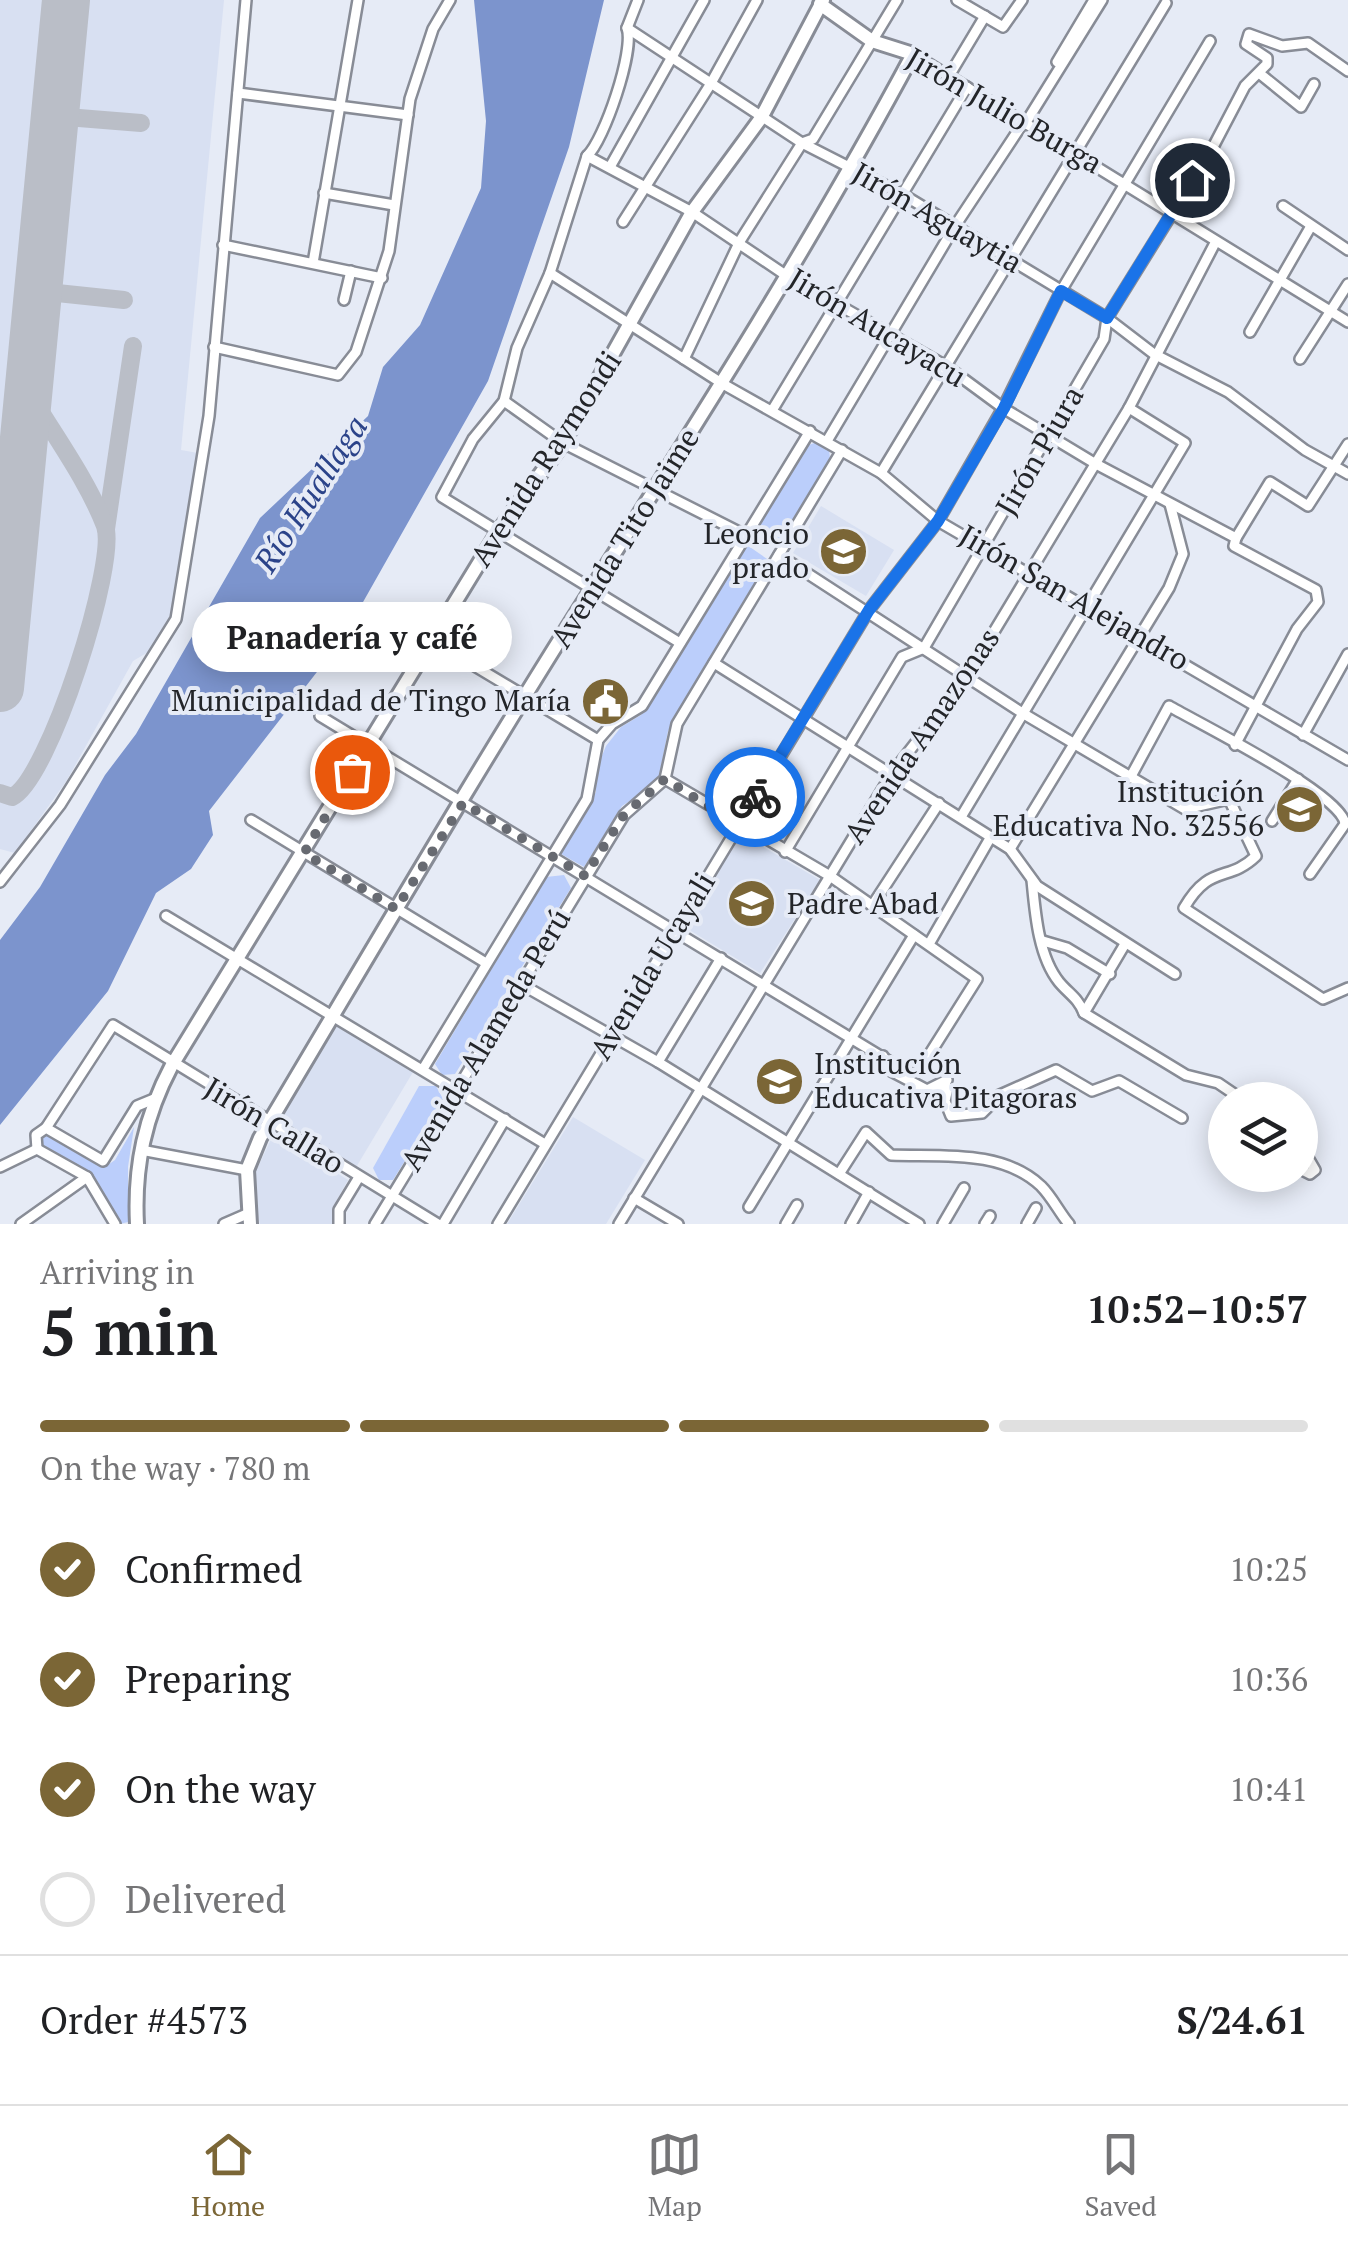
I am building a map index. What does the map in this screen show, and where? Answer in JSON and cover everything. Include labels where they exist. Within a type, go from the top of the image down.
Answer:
[{"type":"highway","name":"Jirón Julio Burga","points":[[818,1],[872,40],[913,54]]},
{"type":"highway","name":"Avenida Raymondi","points":[[136,1224],[146,1124],[172,1065],[498,532],[564,443],[692,212],[761,118],[818,1]]},
{"type":"highway","name":"Avenida Tito Jaime","points":[[247,1170],[270,1122],[333,1014],[592,588],[723,384],[784,274],[852,168],[913,54]]},
{"type":"highway","points":[[247,1170],[249,1219]]},
{"type":"street","points":[[0,882],[60,805],[170,632],[180,602],[209,416],[246,0]]},
{"type":"street","points":[[313,264],[358,0]]},
{"type":"street","points":[[214,347],[338,375],[356,352],[382,278],[408,114],[433,29],[450,0]]},
{"type":"street","points":[[638,0],[627,28],[631,40],[614,104],[602,124],[596,148],[587,156],[550,272],[518,348],[504,401],[473,439],[442,496],[680,643]]},
{"type":"street","points":[[610,167],[704,0]]},
{"type":"street","points":[[623,222],[710,85],[757,0]]},
{"type":"street","points":[[684,360],[740,241],[802,143],[813,139],[897,0]]},
{"type":"street","points":[[957,0],[1003,27],[1022,0]]},
{"type":"street","points":[[1024,123],[1094,0]]},
{"type":"street","points":[[826,440],[955,226],[1102,0]]},
{"type":"street","points":[[881,473],[1166,3]]},
{"type":"street","points":[[949,76],[985,16]]},
{"type":"street","name":"Jirón Aguaytia","points":[[627,28],[670,60],[802,143],[902,194],[1107,318],[1154,354],[1228,392],[1305,450],[1348,474]]},
{"type":"street","points":[[1314,84],[1301,107],[1259,74],[1267,58],[1246,44],[1254,32],[1282,46],[1299,42],[1316,46],[1348,71]]},
{"type":"street","name":"Avenida Ucayali","points":[[498,1224],[869,610],[938,521],[1004,408],[1061,291],[1210,41]]},
{"type":"street","name":"Jirón Julio Burga","points":[[913,54],[1348,322]]},
{"type":"street","name":"Jirón Piura","points":[[785,852],[902,658],[924,648],[1104,339],[1107,318],[1216,143],[1245,86],[1259,74]]},
{"type":"street","points":[[773,409],[968,87]]},
{"type":"street","points":[[238,93],[408,114]]},
{"type":"street","name":"Jirón Aucayacu","points":[[587,156],[692,212],[784,274],[838,301],[946,366],[1004,408],[1096,464],[1236,538],[1234,546],[1316,590],[1318,602],[1252,707]]},
{"type":"street","points":[[324,193],[394,206]]},
{"type":"street","points":[[1283,206],[1348,250]]},
{"type":"street","points":[[1250,332],[1311,226]]},
{"type":"street","name":"Avenida Amazonas","points":[[619,1224],[893,772],[966,678],[1096,464],[1215,242]]},
{"type":"street","points":[[223,245],[382,278]]},
{"type":"street","points":[[344,300],[351,271]]},
{"type":"street","name":"Jirón San Alejandro","points":[[550,272],[723,384],[881,473],[938,521],[986,545],[1087,609],[1142,636],[1252,707],[1348,760]]},
{"type":"street","points":[[1300,360],[1348,284]]},
{"type":"street","points":[[504,401],[564,443],[745,534]]},
{"type":"street","points":[[961,817],[1185,443],[1129,408]]},
{"type":"street","points":[[398,620],[598,740],[612,724],[642,706],[810,430]]},
{"type":"street","points":[[1236,538],[1270,482],[1308,506],[1348,444]]},
{"type":"street","points":[[320,716],[910,1074],[919,1071],[977,979],[830,876],[665,779],[677,724],[842,450]]},
{"type":"street","points":[[1010,849],[1142,636],[1183,554],[1169,501]]},
{"type":"street","points":[[779,555],[869,610],[966,678],[1184,809],[1230,799],[1256,856],[1210,876],[1197,886],[1184,908],[1323,999],[1348,988]]},
{"type":"street","points":[[1303,736],[1348,654]]},
{"type":"street","points":[[714,663],[893,772],[989,840],[1010,849],[1037,886],[1175,974]]},
{"type":"street","points":[[1130,778],[1169,706],[1298,779],[1338,807],[1346,820],[1310,874]]},
{"type":"street","points":[[1235,745],[1252,707]]},
{"type":"street","name":"Avenida Alameda Perú","points":[[423,1069],[587,799],[598,740]]},
{"type":"street","name":"Avenida Alameda Perú","points":[[375,1224],[624,815],[665,779]]},
{"type":"street","points":[[1272,821],[1298,779]]},
{"type":"street","points":[[872,906],[939,803]]},
{"type":"street","points":[[250,820],[486,963]]},
{"type":"street","points":[[929,944],[989,840]]},
{"type":"street","points":[[1032,877],[1034,916],[1057,980],[1078,998],[1084,1013],[1186,1075],[1211,1082]]},
{"type":"street","points":[[166,916],[545,1144]]},
{"type":"street","points":[[749,1207],[914,935]]},
{"type":"street","points":[[1043,941],[1067,948],[1110,974]]},
{"type":"street","points":[[1084,1013],[1125,944]]},
{"type":"street","points":[[658,1062],[721,958]]},
{"type":"street","points":[[519,983],[658,1062],[919,1224]]},
{"type":"street","name":"Jirón Callao","points":[[46,1128],[113,1025],[172,1065],[440,1224]]},
{"type":"street","points":[[882,1054],[891,1070],[927,1090],[946,1080],[933,1102],[948,1088],[945,1101],[951,1116],[982,1113],[1000,1095],[1056,1070],[1092,1091],[1119,1081],[1182,1118]]},
{"type":"street","points":[[38,1149],[36,1135],[46,1128],[104,1161],[138,1106],[154,1099]]},
{"type":"street","points":[[440,1224],[505,1119]]},
{"type":"street","points":[[839,1174],[866,1132],[891,1154],[951,1154],[1024,1173],[1044,1190],[1069,1224]]},
{"type":"street","points":[[0,1167],[38,1149]]},
{"type":"street","points":[[38,1149],[87,1177],[115,1224]]},
{"type":"street","points":[[141,1150],[247,1170]]},
{"type":"street","points":[[21,1224],[87,1177]]},
{"type":"street","name":"Avenida Alameda Perú","points":[[339,1224],[340,1210],[359,1177]]},
{"type":"street","points":[[943,1224],[964,1188]]},
{"type":"street","points":[[851,1224],[869,1192]]},
{"type":"street","points":[[634,1198],[678,1224]]},
{"type":"street","points":[[786,1224],[797,1205]]},
{"type":"street","points":[[1027,1224],[1036,1208]]},
{"type":"street","points":[[894,1224],[901,1213]]},
{"type":"street","points":[[224,1224],[249,1219]]},
{"type":"shaded area","points":[[0,0],[224,0],[181,450],[198,453],[172,615],[155,648],[133,661],[67,780],[15,853],[0,849]]},
{"type":"shaded area","points":[[817,442],[829,448],[830,459],[777,546],[755,533],[806,446]]},
{"type":"shaded area","name":"Leoncio prado","points":[[821,506],[894,550],[866,596],[793,553]]},
{"type":"shaded area","points":[[747,545],[770,561],[668,731],[659,776],[648,789],[622,806],[584,867],[561,854],[596,792],[594,775],[606,746],[621,727],[641,715]]},
{"type":"shaded area","name":"Padre Abad","points":[[741,834],[820,880],[760,973],[686,928]]},
{"type":"shaded area","points":[[564,875],[571,888],[455,1074],[442,1075],[435,1064],[546,877]]},
{"type":"shaded area","points":[[335,1020],[416,1067],[355,1169],[274,1121]]},
{"type":"shaded area","points":[[419,1086],[436,1086],[443,1099],[393,1180],[379,1180],[373,1168]]},
{"type":"shaded area","points":[[573,1117],[645,1160],[606,1224],[507,1224]]},
{"type":"shaded area","points":[[134,1127],[128,1167],[128,1222],[120,1224],[93,1176],[39,1143],[41,1135],[49,1133],[105,1167],[115,1160]]},
{"type":"shaded area","points":[[274,1133],[348,1180],[332,1209],[332,1224],[260,1224],[253,1196],[256,1171]]},
{"type":"water","name":"Río Huallaga","points":[[474,0],[604,0],[569,147],[488,381],[341,641],[209,811],[213,835],[191,869],[156,893],[108,991],[0,1125],[0,940],[40,887],[105,775],[136,734],[260,518],[368,416],[383,367],[420,325],[481,188],[486,121]]},
{"type":"taxiway","points":[[54,116],[141,123]]},
{"type":"taxiway","points":[[38,291],[124,300]]},
{"type":"taxiway","points":[[106,529],[133,346]]},
{"type":"taxiway","points":[[0,793],[12,797],[27,782],[44,753],[91,623],[106,547],[105,526],[89,491],[28,391]]},
{"type":"runway","points":[[0,688],[66,0]]},
{"type":"way so far","points":[[352,772],[304,853],[396,909],[463,803],[585,876],[624,815],[665,779],[738,825],[755,797]]},
{"type":"place","name":"Leoncio prado","points":[[844,551]]},
{"type":"place","name":"Municipalidad de Tingo María","points":[[606,701]]},
{"type":"place","name":"Panadería y café","points":[[352,772]]},
{"type":"place","name":"Institución Educativa No. 32556","points":[[1299,809]]},
{"type":"place","name":"Padre Abad","points":[[752,904]]},
{"type":"place","name":"Institución Educativa Pitagoras","points":[[779,1081]]},
{"type":"route","points":[[755,797],[869,610],[938,521],[1004,408],[1061,291],[1107,318],[1192,180]]}]
